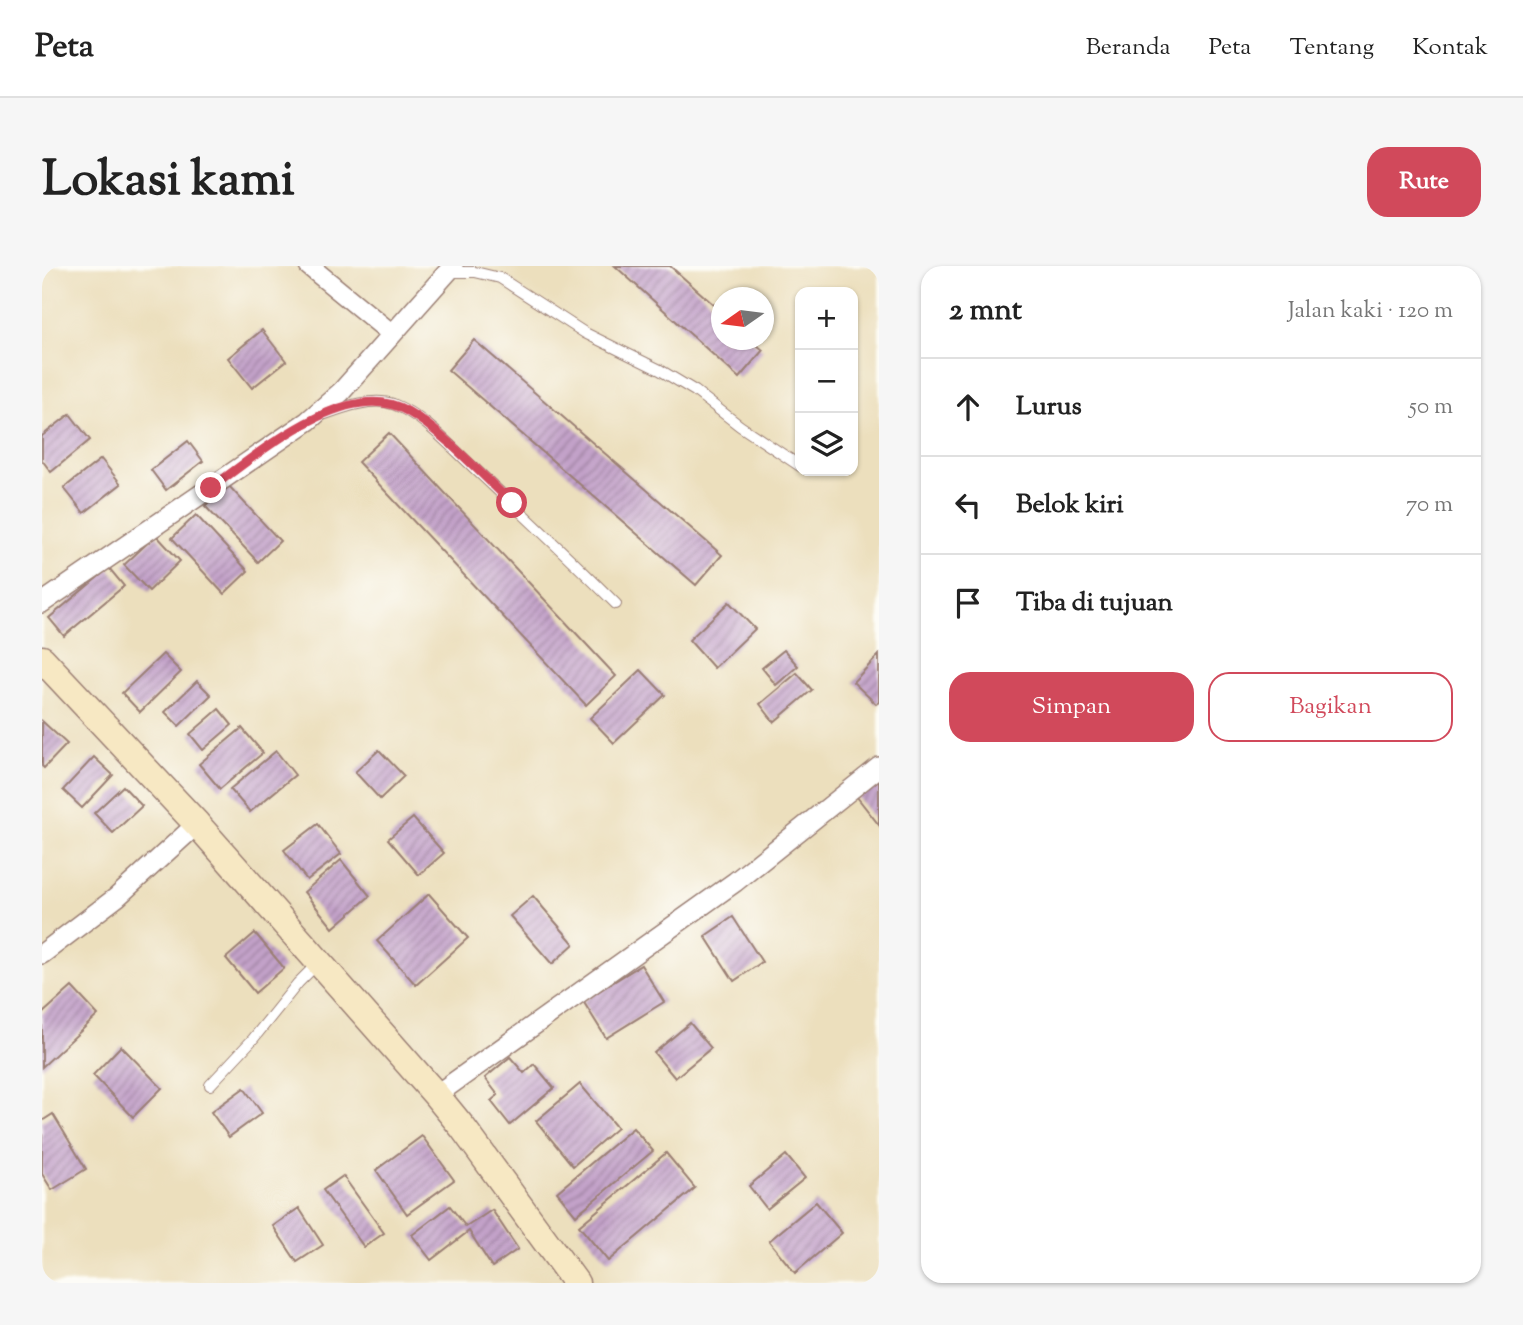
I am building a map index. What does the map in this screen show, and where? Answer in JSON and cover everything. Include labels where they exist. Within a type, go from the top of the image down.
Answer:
[{"type":"street","points":[[309,266],[392,334]]},
{"type":"street","points":[[42,603],[308,421],[341,392],[451,269]]},
{"type":"street","points":[[42,659],[197,824],[436,1095],[576,1283]]},
{"type":"street","points":[[436,1095],[735,882],[879,767]]},
{"type":"street","points":[[42,954],[117,897],[197,824]]},
{"type":"lane","points":[[451,269],[500,278],[585,333],[660,369],[795,463]]},
{"type":"lane","points":[[308,421],[335,410],[374,402],[390,403],[407,411],[441,437],[616,604]]},
{"type":"lane","points":[[210,1085],[319,962]]},
{"type":"building","points":[[615,266],[670,266],[711,302],[711,350],[763,350],[739,378]]},
{"type":"building","points":[[262,330],[286,361],[252,388],[228,358]]},
{"type":"building","points":[[474,340],[722,555],[696,585],[448,370]]},
{"type":"building","points":[[70,414],[90,440],[51,472],[42,460],[42,436]]},
{"type":"building","points":[[389,433],[616,676],[586,705],[358,462]]},
{"type":"building","points":[[188,441],[203,461],[166,490],[151,470]]},
{"type":"building","points":[[101,459],[121,484],[84,513],[64,488]]},
{"type":"building","points":[[228,485],[280,541],[258,562],[205,506]]},
{"type":"building","points":[[196,515],[248,571],[224,594],[172,538]]},
{"type":"building","points":[[156,535],[180,561],[149,591],[124,565]]},
{"type":"building","points":[[109,568],[124,586],[64,636],[49,618]]},
{"type":"building","points":[[729,602],[755,629],[714,668],[689,640]]},
{"type":"building","points":[[784,650],[798,666],[776,685],[762,668]]},
{"type":"building","points":[[163,654],[181,672],[140,712],[122,693]]},
{"type":"building","points":[[879,655],[879,702],[876,704],[853,682]]},
{"type":"building","points":[[641,670],[665,695],[614,743],[590,718]]},
{"type":"building","points":[[797,673],[812,690],[774,722],[760,704]]},
{"type":"building","points":[[197,681],[211,695],[179,726],[165,712]]},
{"type":"building","points":[[219,709],[232,725],[203,750],[190,734]]},
{"type":"building","points":[[42,721],[67,744],[44,768],[42,766]]},
{"type":"building","points":[[242,728],[263,753],[220,789],[199,764]]},
{"type":"building","points":[[379,750],[404,776],[380,799],[355,772]]},
{"type":"building","points":[[276,751],[295,775],[250,812],[230,789]]},
{"type":"building","points":[[94,757],[113,775],[82,808],[63,790]]},
{"type":"building","points":[[879,779],[879,825],[857,797]]},
{"type":"building","points":[[123,786],[142,806],[113,833],[94,813]]},
{"type":"building","points":[[413,818],[444,853],[419,875],[388,839]]},
{"type":"building","points":[[318,824],[341,854],[307,880],[284,850]]},
{"type":"building","points":[[341,860],[370,896],[333,928],[304,892]]},
{"type":"building","points":[[429,894],[468,938],[416,985],[377,941]]},
{"type":"building","points":[[533,896],[574,944],[552,964],[510,916]]},
{"type":"building","points":[[733,917],[762,962],[734,981],[705,936]]},
{"type":"building","points":[[255,933],[284,968],[255,993],[226,958]]},
{"type":"building","points":[[641,965],[664,1002],[606,1038],[583,1001]]},
{"type":"building","points":[[72,987],[98,1015],[42,1067],[42,1014]]},
{"type":"building","points":[[690,1023],[711,1048],[675,1078],[654,1053]]},
{"type":"building","points":[[121,1046],[162,1088],[133,1117],[93,1075]]},
{"type":"building","points":[[510,1057],[524,1073],[534,1064],[554,1088],[510,1125],[491,1101],[498,1095],[485,1078]]},
{"type":"building","points":[[580,1084],[617,1128],[573,1166],[536,1121]]},
{"type":"building","points":[[244,1088],[262,1113],[229,1137],[211,1112]]},
{"type":"building","points":[[53,1114],[86,1169],[52,1190],[42,1174],[42,1121]]},
{"type":"building","points":[[633,1128],[653,1151],[576,1215],[557,1192]]},
{"type":"building","points":[[422,1136],[454,1180],[407,1214],[376,1170]]},
{"type":"building","points":[[666,1153],[695,1188],[608,1261],[579,1226]]},
{"type":"building","points":[[786,1155],[805,1178],[767,1209],[749,1186]]},
{"type":"building","points":[[343,1176],[384,1233],[364,1247],[323,1190]]},
{"type":"building","points":[[816,1202],[842,1233],[795,1273],[769,1241]]},
{"type":"building","points":[[450,1206],[466,1227],[492,1210],[518,1249],[492,1267],[469,1231],[431,1260],[412,1235]]},
{"type":"building","points":[[299,1208],[323,1245],[297,1262],[273,1226]]},
{"type":"route","points":[[211,488],[308,421],[335,410],[374,402],[390,403],[425,424],[512,503]]}]
